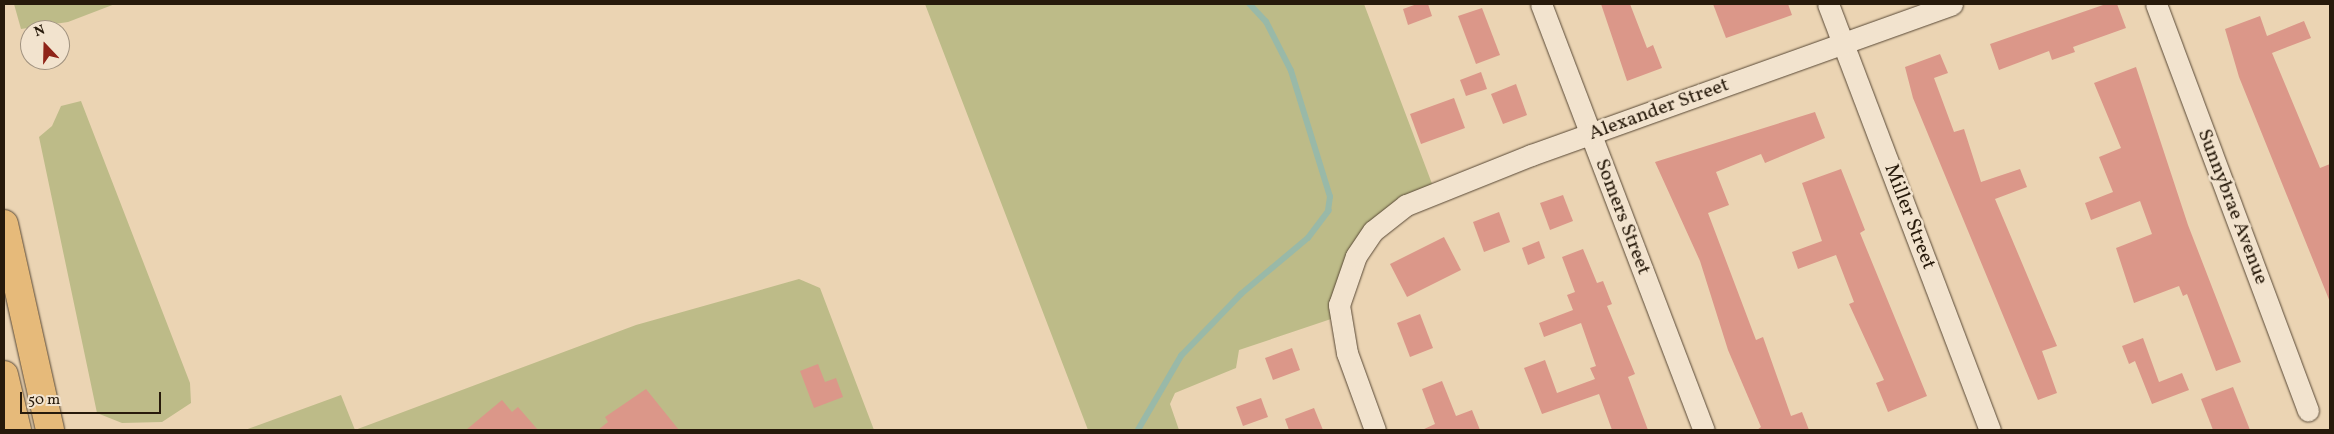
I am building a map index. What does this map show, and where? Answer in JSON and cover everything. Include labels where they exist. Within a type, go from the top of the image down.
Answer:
[{"type":"main road","points":[[4,224],[50,430]]},
{"type":"main road","points":[[4,375],[17,430]]},
{"type":"street","name":"Somers Street","points":[[1542,4],[1590,135],[1704,430]]},
{"type":"street","name":"Miller Street","points":[[1828,4],[1990,430]]},
{"type":"street","name":"Alexander Street","points":[[1376,430],[1347,353],[1339,305],[1344,279],[1373,231],[1426,195],[1952,4]]},
{"type":"street","name":"Sunnybrae Avenue","points":[[2156,4],[2308,410]]},
{"type":"shaded area","points":[[14,4],[115,4],[70,21],[20,20],[20,25]]},
{"type":"shaded area","points":[[925,4],[1364,4],[1434,189],[1371,230],[1337,317],[1239,350],[1236,368],[1175,393],[1170,404],[1179,430],[1088,430]]},
{"type":"shaded area","points":[[81,101],[190,383],[191,403],[162,422],[122,423],[97,413],[39,137],[52,126],[61,106]]},
{"type":"shaded area","points":[[799,279],[820,288],[874,430],[355,430],[636,325]]},
{"type":"shaded area","points":[[341,395],[355,430],[245,430]]},
{"type":"building","points":[[1417,4],[1428,4],[1432,16],[1408,25],[1403,9]]},
{"type":"building","points":[[1601,4],[1630,4],[1647,48],[1653,45],[1662,68],[1627,81]]},
{"type":"building","points":[[1713,4],[1788,4],[1792,15],[1726,38]]},
{"type":"building","points":[[2106,4],[2117,4],[2126,28],[2073,47],[2075,52],[2052,60],[2049,51],[1999,70],[1990,44]]},
{"type":"building","points":[[1482,8],[1500,55],[1476,64],[1458,16]]},
{"type":"building","points":[[2260,16],[2267,36],[2304,21],[2311,38],[2272,53],[2320,168],[2330,164],[2330,302],[2239,77],[2225,29]]},
{"type":"building","points":[[1940,54],[1948,73],[1934,78],[1954,132],[1964,129],[1981,182],[2020,169],[2027,187],[1995,199],[2057,346],[2042,351],[2057,393],[2038,400],[1913,98],[1905,67]]},
{"type":"building","points":[[2136,67],[2188,225],[2241,362],[2216,371],[2187,294],[2183,296],[2179,286],[2134,303],[2116,248],[2152,234],[2140,201],[2091,220],[2085,203],[2113,192],[2099,157],[2121,148],[2094,83]]},
{"type":"building","points":[[1481,72],[1487,89],[1466,96],[1460,80]]},
{"type":"building","points":[[1516,84],[1527,115],[1503,124],[1491,94]]},
{"type":"building","points":[[1454,98],[1465,128],[1421,144],[1410,114]]},
{"type":"building","points":[[1815,112],[1825,138],[1765,163],[1761,154],[1716,172],[1729,205],[1708,213],[1756,340],[1763,337],[1791,416],[1802,412],[1809,430],[1757,430],[1761,427],[1728,350],[1700,261],[1655,162]]},
{"type":"building","points":[[1841,169],[1865,230],[1860,233],[1927,396],[1888,412],[1876,383],[1884,380],[1849,304],[1854,302],[1836,255],[1798,269],[1792,252],[1822,241],[1802,183]]},
{"type":"building","points":[[1563,195],[1573,221],[1550,230],[1540,203]]},
{"type":"building","points":[[1499,212],[1510,242],[1484,252],[1473,222]]},
{"type":"building","points":[[1444,237],[1461,270],[1407,297],[1390,264]]},
{"type":"building","points":[[1539,241],[1545,258],[1528,265],[1522,248]]},
{"type":"building","points":[[1583,249],[1597,283],[1603,281],[1612,304],[1607,306],[1635,374],[1628,377],[1648,430],[1612,430],[1599,394],[1542,414],[1524,368],[1545,360],[1557,393],[1595,379],[1590,368],[1596,366],[1581,323],[1544,337],[1539,323],[1573,310],[1567,295],[1575,292],[1562,257]]},
{"type":"building","points":[[1420,314],[1433,348],[1410,357],[1397,323]]},
{"type":"building","points":[[2143,338],[2159,382],[2182,373],[2189,390],[2152,404],[2135,361],[2129,364],[2122,346]]},
{"type":"building","points":[[1292,348],[1300,370],[1273,380],[1265,358]]},
{"type":"building","points":[[818,364],[825,382],[836,378],[843,397],[814,408],[800,371]]},
{"type":"building","points":[[1442,381],[1456,416],[1472,410],[1480,430],[1422,430],[1435,424],[1422,389]]},
{"type":"building","points":[[2233,387],[2250,430],[2213,430],[2201,399]]},
{"type":"building","points":[[646,389],[679,430],[598,430],[608,422],[605,417]]},
{"type":"building","points":[[1261,398],[1268,417],[1243,426],[1236,407]]},
{"type":"building","points":[[502,400],[512,412],[518,407],[538,430],[466,430]]},
{"type":"building","points":[[1314,408],[1323,430],[1289,430],[1285,419]]},
{"type":"waterway","points":[[1138,430],[1181,356],[1241,294],[1308,238],[1328,211],[1330,197],[1291,71],[1266,22],[1249,4]]}]
